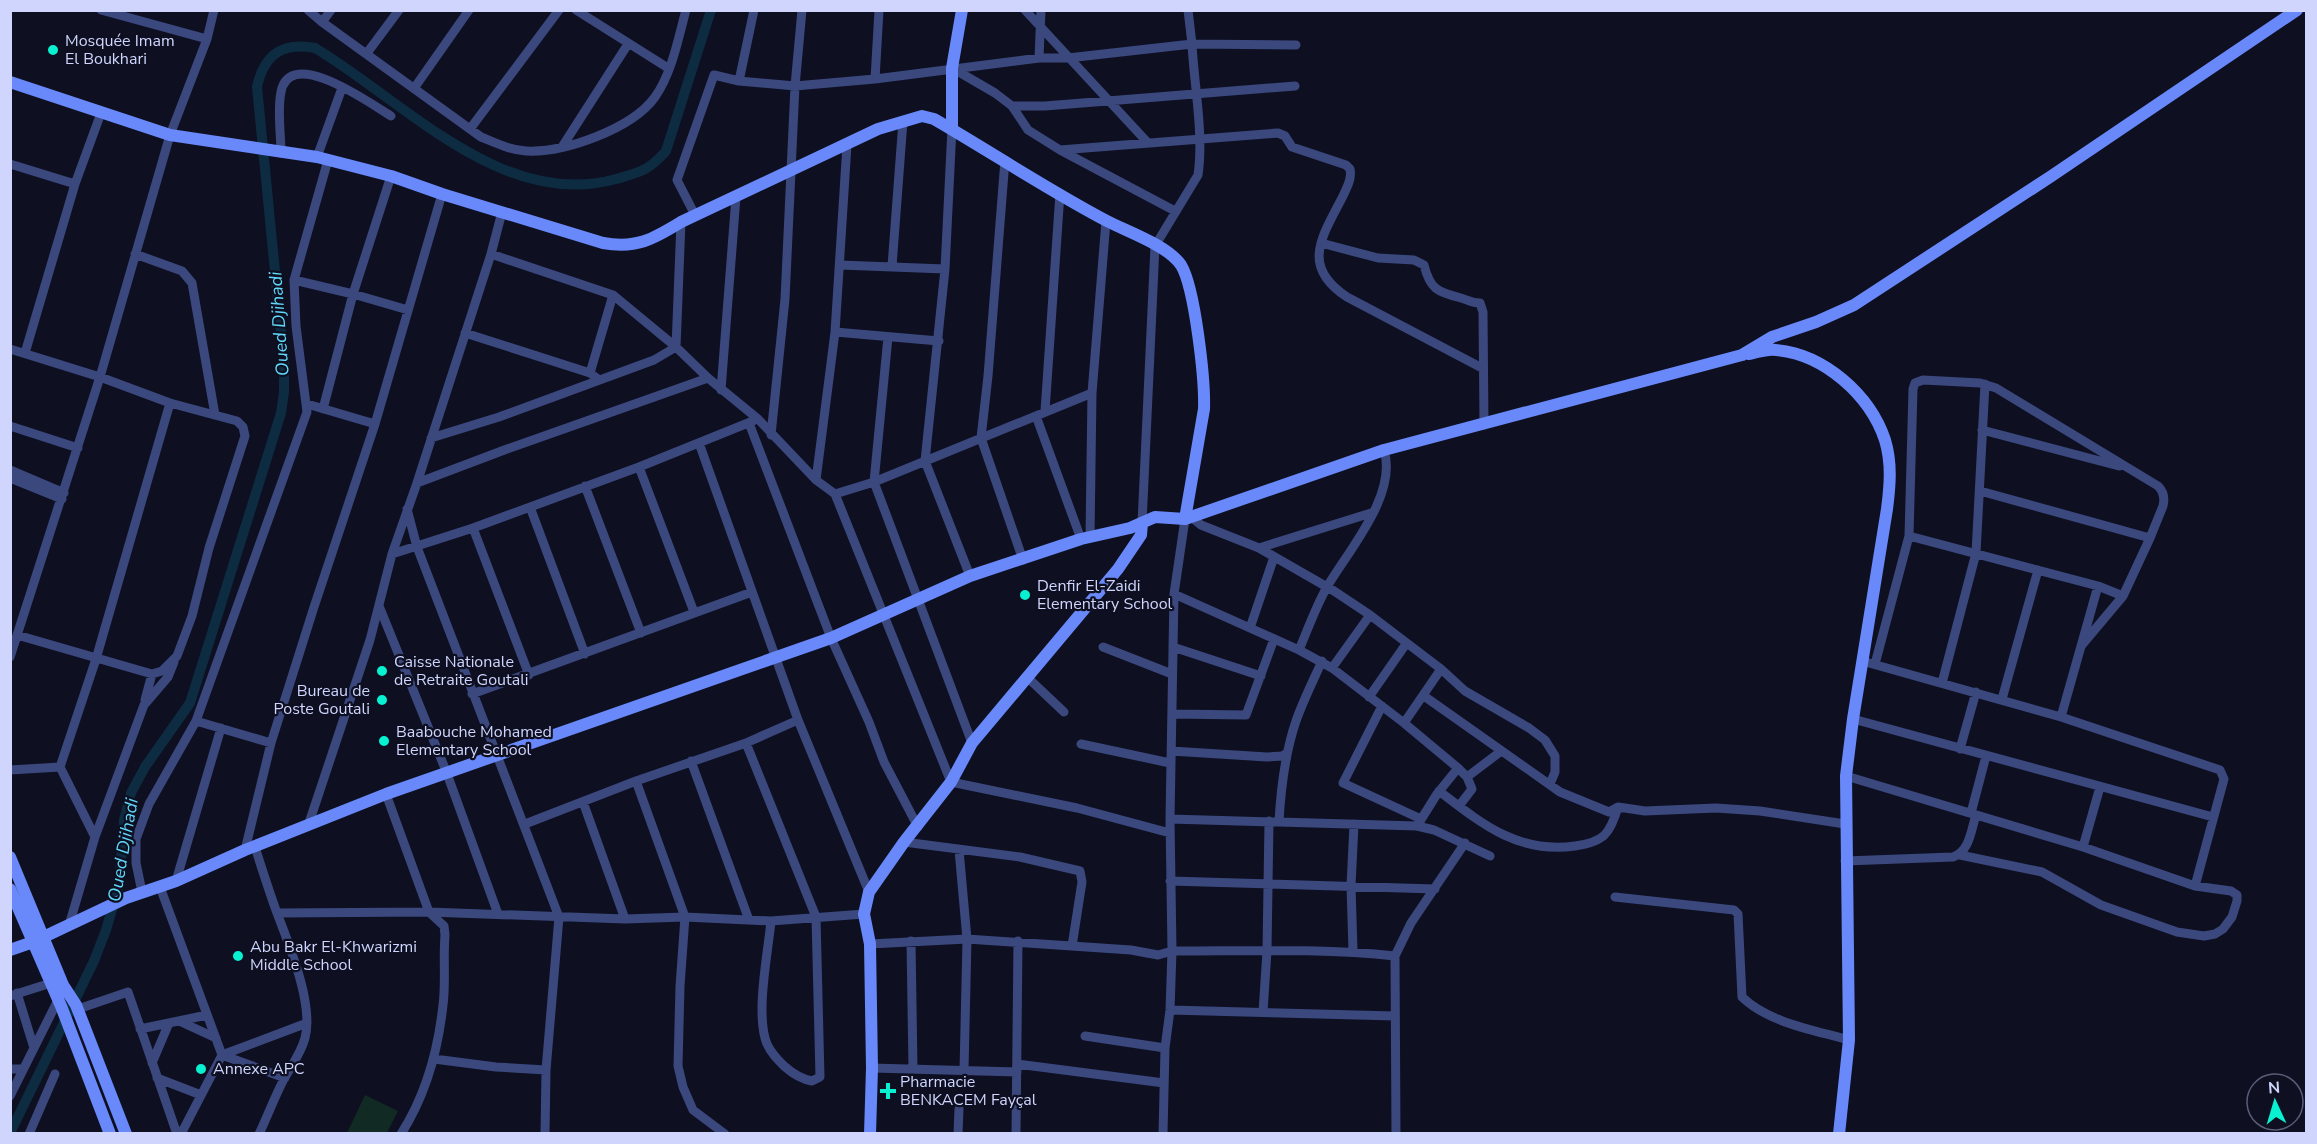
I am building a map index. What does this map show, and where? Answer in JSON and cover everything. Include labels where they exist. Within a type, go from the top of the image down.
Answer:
[{"type":"street","points":[[101,10],[207,39]]},
{"type":"street","points":[[10,657],[100,377],[170,135],[207,39],[214,10]]},
{"type":"street","points":[[308,10],[482,137],[508,148],[533,151],[562,147],[609,132],[635,116],[653,100],[665,79],[686,10]]},
{"type":"street","points":[[322,22],[331,10]]},
{"type":"street","points":[[368,53],[399,10]]},
{"type":"street","points":[[415,87],[469,10]]},
{"type":"street","points":[[470,129],[559,10]]},
{"type":"street","points":[[576,10],[668,68]]},
{"type":"street","points":[[739,81],[754,10]]},
{"type":"street","points":[[771,435],[785,299],[795,86],[802,10]]},
{"type":"street","points":[[875,79],[879,10]]},
{"type":"street","points":[[962,10],[952,68],[952,128],[945,269],[925,461],[970,576]]},
{"type":"street","points":[[1025,10],[1148,143]]},
{"type":"street","points":[[1039,58],[1041,10]]},
{"type":"street","points":[[867,1132],[872,1068],[870,944],[864,914],[869,892],[904,842],[951,782],[972,743],[1118,569],[1141,535],[1155,246],[1198,175],[1200,138],[1188,10]]},
{"type":"street","points":[[1742,355],[1772,337],[1816,322],[1854,304],[2050,177],[2297,10]]},
{"type":"street","points":[[562,147],[628,44]]},
{"type":"street","points":[[695,216],[676,180],[714,75],[739,81],[795,86],[875,79],[1039,58],[1068,58],[1192,44],[1296,45]]},
{"type":"street","points":[[952,68],[995,93],[1012,106],[1028,130],[1060,150],[1175,211]]},
{"type":"street","points":[[277,152],[281,92],[286,79],[302,74],[313,74],[392,116]]},
{"type":"street","points":[[10,82],[170,135],[323,158],[391,176],[603,243],[622,246],[653,238],[681,222],[878,129],[922,116],[952,128],[1106,221],[1176,259],[1187,280],[1202,363],[1204,409],[1174,594],[1173,714],[1170,763],[1172,951],[1170,1010],[1165,1048],[1163,1134]]},
{"type":"street","points":[[1012,106],[1045,106],[1294,86]]},
{"type":"street","points":[[142,892],[136,863],[136,840],[149,804],[196,721],[303,424],[307,404],[297,326],[294,280],[342,88]]},
{"type":"street","points":[[25,353],[75,184],[101,113]]},
{"type":"street","points":[[892,266],[903,121]]},
{"type":"street","points":[[1060,150],[1278,133],[1285,136],[1292,147],[1346,165],[1350,169],[1349,182],[1321,243],[1319,265],[1323,276],[1332,287],[1347,297],[1482,368]]},
{"type":"street","points":[[816,480],[835,332],[847,145]]},
{"type":"street","points":[[1005,160],[981,438],[1023,560]]},
{"type":"street","points":[[10,164],[75,184]]},
{"type":"street","points":[[323,409],[353,294],[391,176]]},
{"type":"street","points":[[1060,193],[1040,413],[1086,538]]},
{"type":"street","points":[[259,1134],[300,1052],[307,1023],[305,1003],[289,943],[250,849],[271,743],[375,424],[442,194]]},
{"type":"street","points":[[721,390],[736,197]]},
{"type":"street","points":[[308,826],[370,640],[392,554],[491,254],[502,212]]},
{"type":"street","points":[[1086,538],[1092,393],[1106,221]]},
{"type":"street","points":[[676,347],[681,222]]},
{"type":"street","points":[[1321,243],[1378,258],[1414,260],[1424,265],[1428,280],[1434,289],[1450,296],[1463,298],[1471,303],[1480,303],[1484,327],[1482,368],[1484,425]]},
{"type":"street","points":[[491,254],[613,295],[676,347],[816,480],[835,494],[951,782]]},
{"type":"street","points":[[135,255],[183,271],[192,283],[215,415]]},
{"type":"street","points":[[840,265],[945,269]]},
{"type":"street","points":[[294,280],[408,310]]},
{"type":"street","points":[[590,373],[613,295]]},
{"type":"street","points":[[835,332],[939,341]]},
{"type":"street","points":[[465,333],[590,373],[598,379]]},
{"type":"street","points":[[888,337],[874,482],[972,743]]},
{"type":"street","points":[[431,438],[499,417],[654,360],[676,347]]},
{"type":"street","points":[[10,349],[240,424],[245,436],[210,548],[192,616],[177,656],[168,677],[144,705]]},
{"type":"street","points":[[10,950],[97,910],[176,881],[386,794],[446,771],[831,638],[970,576],[1086,538],[1130,528],[1155,517],[1187,517],[1384,450],[1742,355],[1775,349],[1821,364],[1846,381],[1868,408],[1885,439],[1891,474],[1846,776],[1845,861],[1849,1040],[1839,1134]]},
{"type":"street","points":[[417,483],[708,378]]},
{"type":"street","points":[[1875,664],[1909,536],[1914,386],[1917,381],[1923,380],[1985,384],[2001,390],[2158,486],[2164,495],[2163,506],[2123,597],[2081,646]]},
{"type":"street","points":[[1942,683],[1976,554],[1985,384]]},
{"type":"street","points":[[835,494],[874,482],[1092,393]]},
{"type":"street","points":[[94,837],[60,767],[96,659],[170,403]]},
{"type":"street","points":[[307,404],[375,424]]},
{"type":"street","points":[[392,554],[473,528],[639,467],[753,421]]},
{"type":"street","points":[[753,421],[831,638],[869,722],[884,762],[918,827]]},
{"type":"street","points":[[10,426],[78,448]]},
{"type":"street","points":[[1982,430],[2130,469]]},
{"type":"street","points":[[699,443],[798,720],[869,892]]},
{"type":"street","points":[[1299,650],[1327,587],[1359,540],[1383,488],[1386,470],[1384,450]]},
{"type":"street","points":[[639,467],[694,612]]},
{"type":"street","points":[[10,470],[63,496]]},
{"type":"street","points":[[10,478],[63,496]]},
{"type":"street","points":[[585,486],[640,633]]},
{"type":"street","points":[[1980,491],[2150,538]]},
{"type":"street","points":[[530,507],[585,654]]},
{"type":"street","points":[[407,509],[417,547],[559,917],[546,1071],[545,1134]]},
{"type":"street","points":[[1259,548],[1371,513]]},
{"type":"street","points":[[1187,517],[1201,525],[1259,548],[1327,587],[1370,615],[1441,669],[1465,691],[1529,728],[1545,740],[1555,756],[1555,772],[1550,784]]},
{"type":"street","points":[[473,528],[529,675]]},
{"type":"street","points":[[1909,536],[2098,586],[2123,597]]},
{"type":"street","points":[[1250,628],[1274,557]]},
{"type":"street","points":[[2002,699],[2038,570]]},
{"type":"street","points":[[2061,717],[2098,586]]},
{"type":"street","points":[[472,694],[752,592]]},
{"type":"street","points":[[1174,594],[1299,650],[1332,668],[1404,723],[1467,777],[1472,789],[1459,806]]},
{"type":"street","points":[[378,605],[446,771],[498,914]]},
{"type":"street","points":[[1332,668],[1370,615]]},
{"type":"street","points":[[17,635],[152,674],[162,671],[177,656]]},
{"type":"street","points":[[1173,714],[1246,715],[1274,639]]},
{"type":"street","points":[[1369,697],[1406,644]]},
{"type":"street","points":[[1103,647],[1172,674]]},
{"type":"street","points":[[1173,647],[1261,676]]},
{"type":"street","points":[[1263,1012],[1268,884],[1274,821],[1287,753],[1296,721],[1322,661]]},
{"type":"street","points":[[1862,661],[2002,699],[2220,770],[2224,779],[2195,886]]},
{"type":"street","points":[[1404,723],[1441,669]]},
{"type":"street","points":[[70,922],[94,837],[144,705],[152,674]]},
{"type":"street","points":[[1027,676],[1064,712]]},
{"type":"street","points":[[1960,748],[1976,692]]},
{"type":"street","points":[[1424,696],[1500,752],[1568,797],[1609,812],[1618,807],[1645,811],[1716,808],[1845,824]]},
{"type":"street","points":[[1382,706],[1343,783],[1490,856]]},
{"type":"street","points":[[1853,719],[2213,817]]},
{"type":"street","points":[[525,824],[636,781],[746,743],[798,720]]},
{"type":"street","points":[[196,721],[271,743]]},
{"type":"street","points":[[176,881],[221,728]]},
{"type":"street","points":[[746,743],[816,916],[820,1077],[812,1081],[793,1074],[774,1056],[765,1037],[762,1005],[771,921]]},
{"type":"street","points":[[1081,744],[1170,763]]},
{"type":"street","points":[[1171,751],[1267,757],[1282,756],[1287,753]]},
{"type":"street","points":[[1467,777],[1500,752]]},
{"type":"street","points":[[1960,855],[1967,846],[1986,756]]},
{"type":"street","points":[[692,761],[749,920]]},
{"type":"street","points":[[10,770],[60,767]]},
{"type":"street","points":[[1419,822],[1439,791],[1458,768]]},
{"type":"street","points":[[1845,861],[1938,859],[1960,855],[2042,872],[2101,905],[2177,932],[2204,936],[2215,934],[2223,929],[2232,917],[2237,902],[2237,895],[2231,891],[2195,886],[2083,847],[1846,776]]},
{"type":"street","points":[[636,781],[685,917],[678,1066],[686,1096],[693,1110],[725,1134]]},
{"type":"street","points":[[951,782],[1077,808],[1170,833]]},
{"type":"street","points":[[2083,847],[2100,787]]},
{"type":"street","points":[[1439,791],[1500,834],[1515,841],[1554,849],[1597,841],[1608,833],[1618,807]]},
{"type":"street","points":[[386,794],[429,912],[444,926],[446,935],[444,1004],[434,1059],[423,1091],[401,1134]]},
{"type":"street","points":[[583,802],[626,920]]},
{"type":"street","points":[[1170,819],[1354,824],[1419,822]]},
{"type":"street","points":[[1353,951],[1351,886],[1354,824]]},
{"type":"street","points":[[904,842],[1020,857],[1080,871],[1082,882],[1072,946]]},
{"type":"street","points":[[1396,1134],[1395,956],[1411,923],[1465,843]]},
{"type":"street","points":[[959,850],[967,939],[964,1071]]},
{"type":"street","points":[[10,857],[38,939],[57,984],[60,1003],[68,1026],[111,1134]]},
{"type":"street","points":[[1170,881],[1436,889]]},
{"type":"street","points":[[160,887],[222,1054],[285,1078]]},
{"type":"street","points":[[10,889],[38,939]]},
{"type":"street","points":[[1615,897],[1734,910],[1738,914],[1742,997],[1761,1012],[1802,1027],[1849,1040]]},
{"type":"street","points":[[277,913],[429,912],[626,920],[685,917],[771,921],[864,914]]},
{"type":"street","points":[[870,944],[967,939],[1131,950],[1158,955],[1172,951],[1353,951],[1395,956]]},
{"type":"street","points":[[911,941],[913,1069]]},
{"type":"street","points":[[1016,1134],[1018,941]]},
{"type":"street","points":[[34,1048],[14,994],[57,984]]},
{"type":"street","points":[[57,984],[77,1007],[126,1134]]},
{"type":"street","points":[[77,1007],[128,992],[177,1134]]},
{"type":"street","points":[[10,1096],[60,1003]]},
{"type":"street","points":[[1170,1010],[1395,1016]]},
{"type":"street","points":[[140,1029],[207,1015]]},
{"type":"street","points":[[174,1022],[216,1038]]},
{"type":"street","points":[[152,1063],[174,1022]]},
{"type":"street","points":[[182,1134],[222,1054],[307,1023]]},
{"type":"street","points":[[1085,1036],[1165,1048]]},
{"type":"street","points":[[434,1059],[546,1071]]},
{"type":"street","points":[[872,1068],[964,1071],[1017,1068],[1164,1083]]},
{"type":"street","points":[[10,1069],[23,1069]]},
{"type":"street","points":[[29,1134],[55,1074]]},
{"type":"street","points":[[157,1078],[201,1095]]},
{"type":"street","points":[[958,1134],[959,1109]]},
{"type":"green space","points":[[365,1095],[398,1111],[387,1133],[347,1133]]},
{"type":"waterway","name":"Oued Djihadi","points":[[10,1133],[94,961],[106,930],[119,885],[124,820],[131,793],[145,767],[190,703],[281,413],[284,364],[257,87],[265,66],[270,59],[284,49],[315,48],[456,145],[495,166],[534,179],[574,185],[616,179],[638,172],[649,167],[666,151],[711,10]]},
{"type":"place","name":"Mosquée Imam El Boukhari","points":[[53,50]]},
{"type":"place","name":"Denfir El-Zaidi Elementary School","points":[[1025,595]]},
{"type":"place","name":"Caisse Nationale de Retraite Goutali","points":[[382,671]]},
{"type":"place","name":"Bureau de Poste Goutali","points":[[382,700]]},
{"type":"place","name":"Baabouche Mohamed Elementary School","points":[[384,741]]},
{"type":"place","name":"Abu Bakr El-Khwarizmi Middle School","points":[[238,956]]},
{"type":"place","name":"Annexe APC","points":[[201,1069]]},
{"type":"place","name":"Pharmacie BENKACEM Fayçal","points":[[888,1091]]}]
